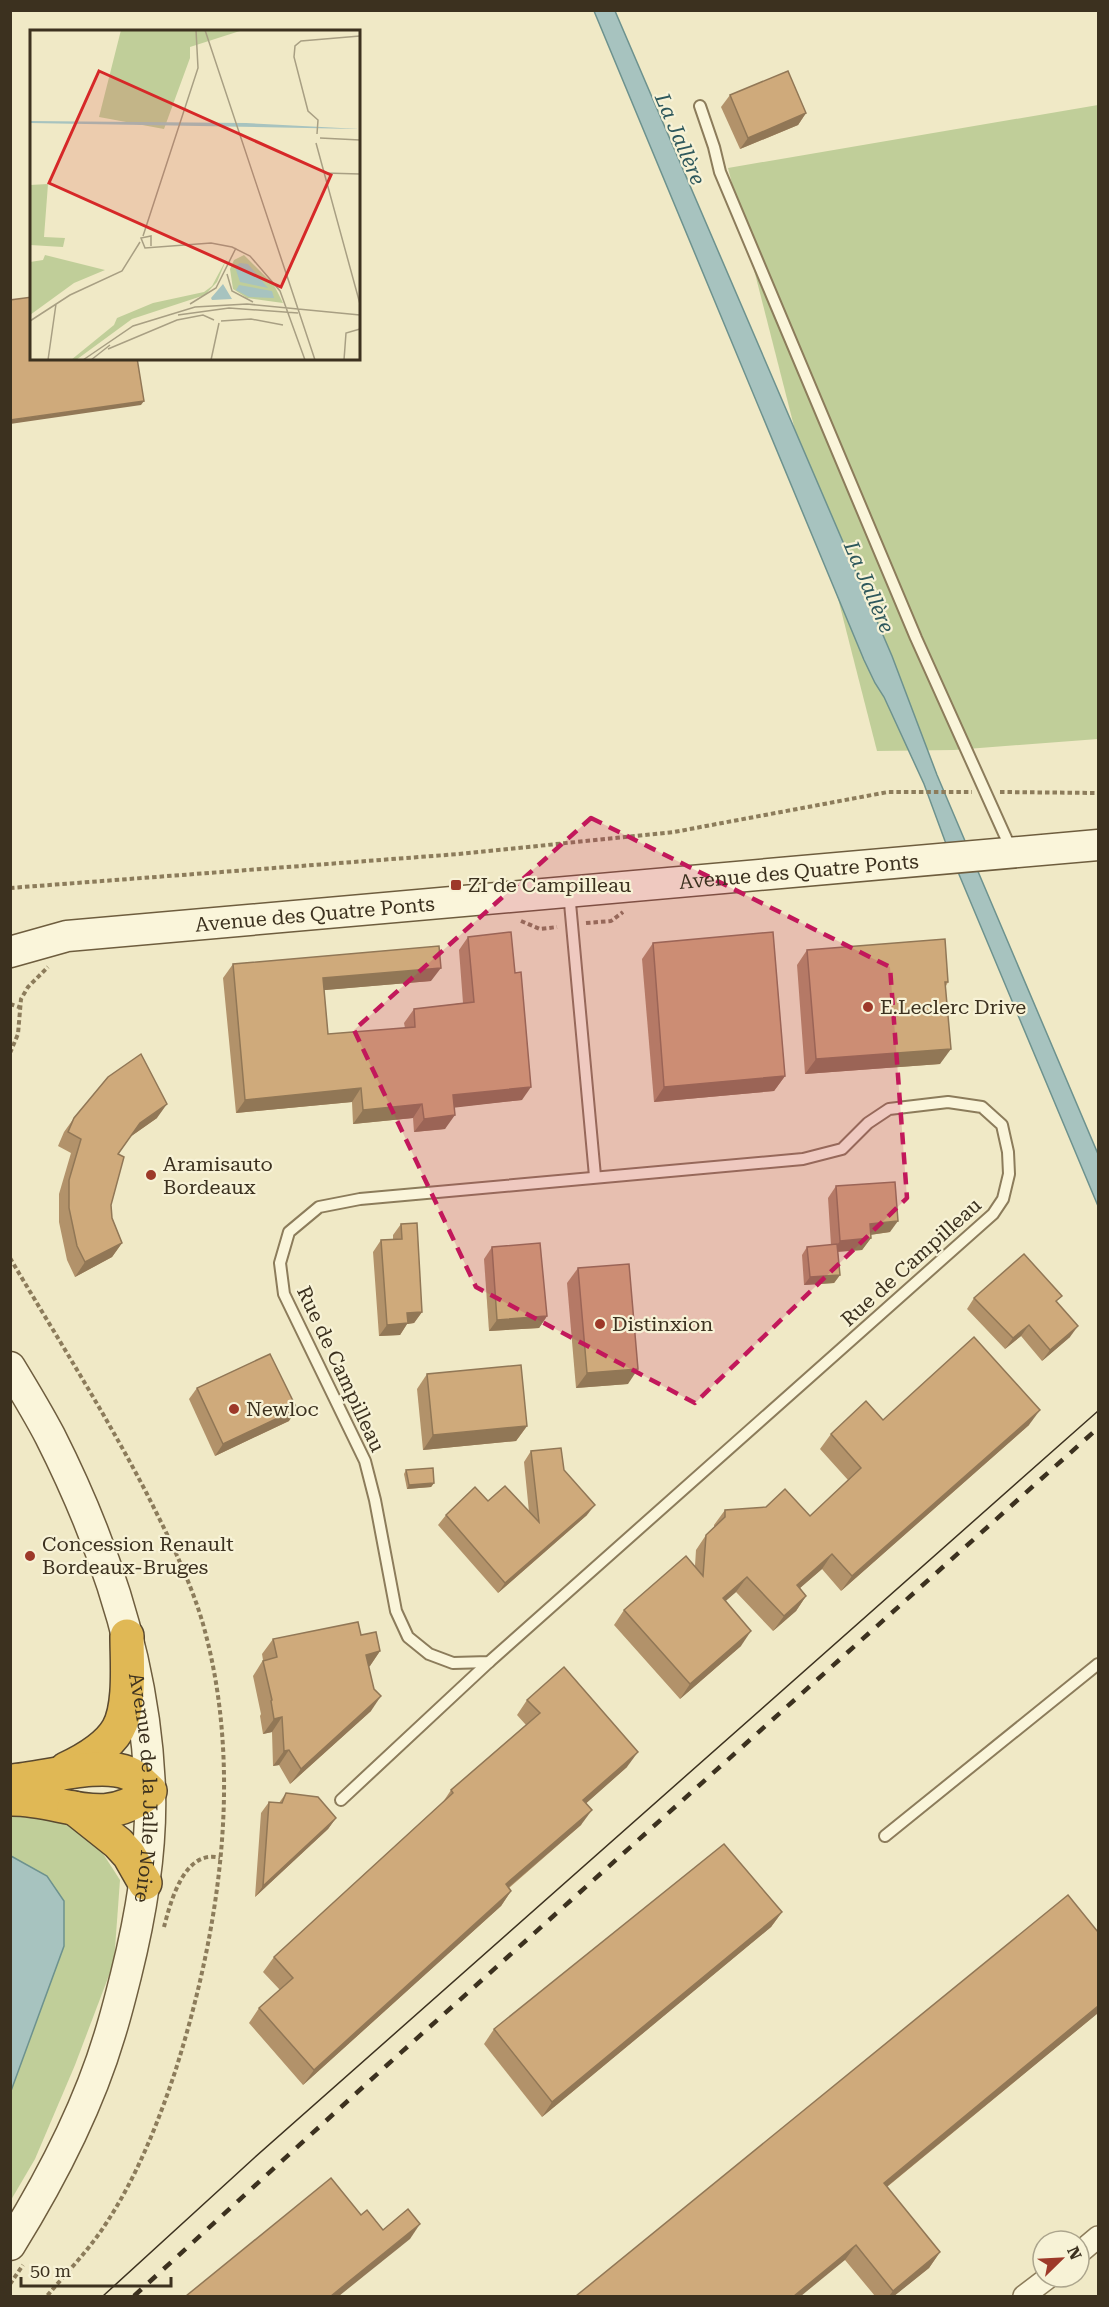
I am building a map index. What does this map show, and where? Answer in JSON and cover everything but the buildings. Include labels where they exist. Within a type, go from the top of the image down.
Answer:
[{"type":"highway","points":[[54,1776],[82,1762],[104,1746],[118,1729],[126,1700],[127,1636]]},
{"type":"highway","points":[[10,1781],[95,1770],[116,1770],[134,1776],[150,1791],[132,1805],[100,1812],[54,1803],[10,1799]]},
{"type":"highway","points":[[74,1808],[118,1843],[129,1855],[145,1883]]},
{"type":"main road","name":"Avenue des Quatre Ponts","points":[[10,952],[68,936],[1098,845]]},
{"type":"main road","name":"Avenue de la Jalle Noire","points":[[10,1367],[50,1436],[80,1501],[102,1558],[127,1636],[147,1754],[150,1791],[145,1883],[136,1935],[110,2035],[94,2080],[66,2145],[48,2181],[10,2245]]},
{"type":"lane","points":[[700,106],[720,172],[980,792],[999,819],[1012,853]]},
{"type":"lane","points":[[569,892],[595,1176]]},
{"type":"lane","name":"Rue de Campilleau","points":[[341,1800],[489,1662],[993,1215],[1003,1199],[1009,1174],[1008,1152],[1002,1125],[982,1107],[948,1102],[889,1108],[868,1123],[842,1149],[803,1159],[360,1199],[319,1207],[289,1232],[280,1263],[284,1294],[364,1461],[375,1500],[396,1611],[408,1637],[429,1654],[453,1664],[489,1662]]},
{"type":"lane","points":[[885,1836],[1098,1664]]},
{"type":"path","points":[[10,888],[459,854],[674,832],[888,792],[1098,793]]},
{"type":"path","points":[[10,1004],[20,1008],[18,1034],[10,1053]]},
{"type":"path","points":[[10,1258],[116,1434],[171,1542],[202,1623],[220,1711],[222,1754],[223,1815],[212,1922],[201,1979],[175,2070],[139,2164],[108,2220],[80,2260],[46,2296]]},
{"type":"highlighted area","points":[[591,818],[890,967],[907,1198],[695,1403],[476,1287],[354,1030]]},
{"type":"green space","points":[[1098,105],[1098,739],[954,750],[877,751],[728,168]]},
{"type":"green space","points":[[11,1815],[41,1815],[91,1835],[120,1880],[114,1962],[75,2065],[35,2159],[11,2200]]},
{"type":"water","points":[[594,11],[615,11],[892,656],[937,775],[1098,1154],[1098,1206],[945,841],[924,784],[884,697],[864,660]]},
{"type":"water","points":[[11,1856],[47,1876],[64,1901],[64,1946],[11,2091]]},
{"type":"tram line","points":[[103,2296],[253,2159],[1098,1411]]},
{"type":"railway","points":[[134,2296],[386,2066],[1098,1428]]},
{"type":"place","name":"ZI de Campilleau","points":[[456,885]]},
{"type":"place","name":"E.Leclerc Drive","points":[[868,1007]]},
{"type":"place","name":"Aramisauto Bordeaux","points":[[151,1175]]},
{"type":"place","name":"Distinxion","points":[[600,1324]]},
{"type":"place","name":"Newloc","points":[[234,1409]]},
{"type":"place","name":"Concession Renault Bordeaux-Bruges","points":[[30,1556]]},
{"type":"water label","name":"La Jallère","points":[[680,139]]},
{"type":"water label","name":"La Jallère","points":[[869,587]]}]
